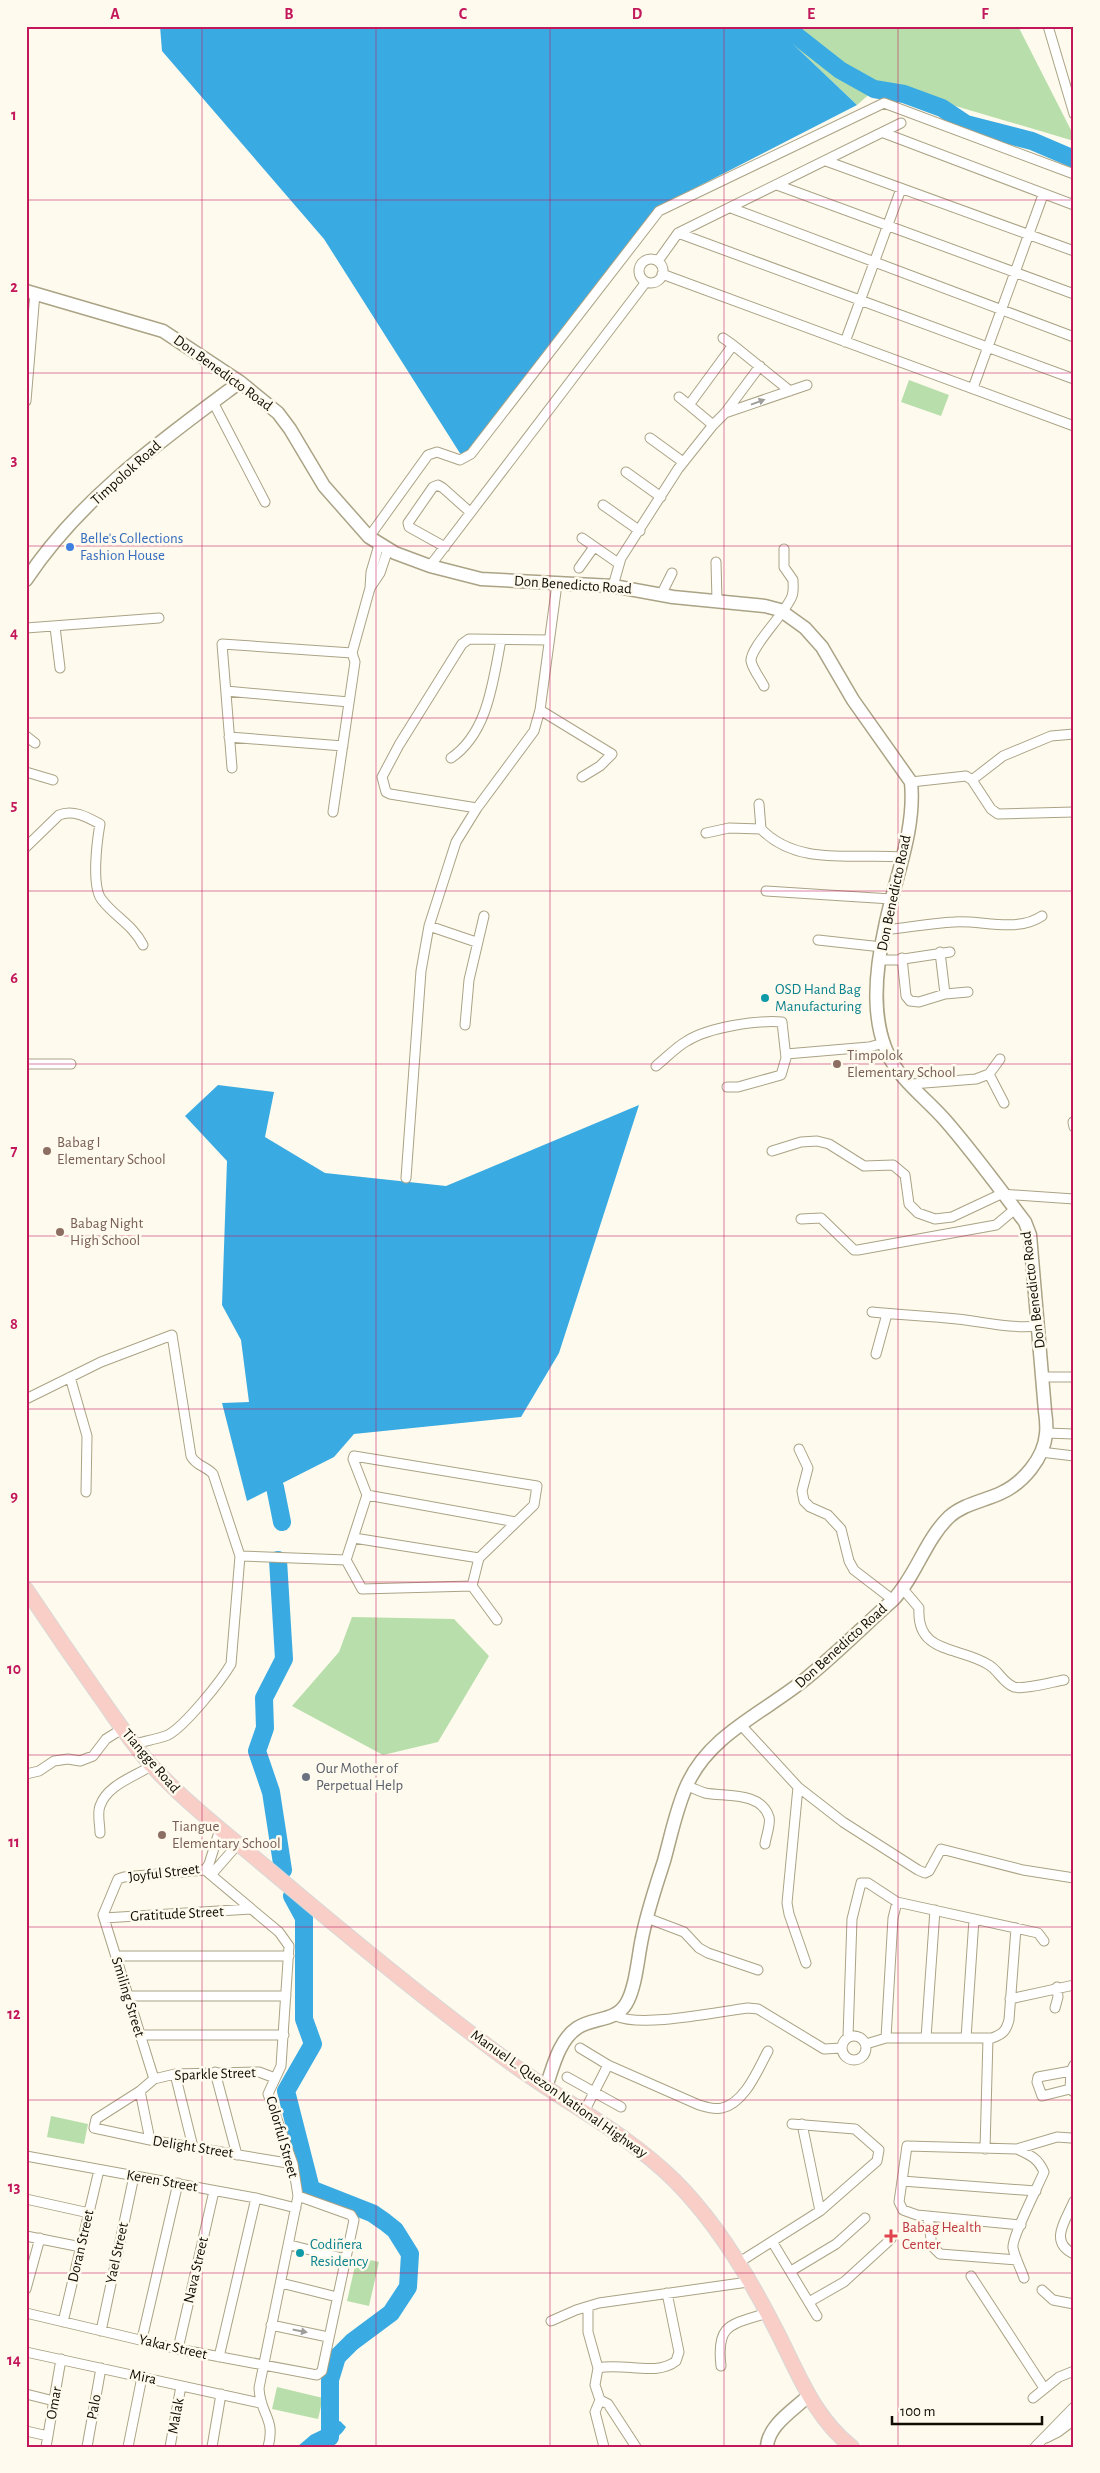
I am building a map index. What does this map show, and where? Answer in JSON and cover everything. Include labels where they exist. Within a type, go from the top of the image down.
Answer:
[{"type":"main road","name":"Tiangge Road","points":[[26,1590],[122,1729],[151,1766],[220,1829],[308,1902]]},
{"type":"main road","name":"Manuel L. Quezon National Highway","points":[[308,1902],[509,2062],[585,2110],[640,2149],[678,2184],[701,2209],[738,2263],[767,2313],[808,2396],[824,2418],[852,2447]]},
{"type":"street","points":[[1048,26],[1074,114]]},
{"type":"street","points":[[333,812],[355,662],[352,653],[370,588],[371,572],[379,544],[428,454],[438,452],[460,460],[471,454],[659,211],[884,103],[1074,174]]},
{"type":"street","points":[[658,261],[678,233],[884,133],[900,123]]},
{"type":"street","points":[[884,133],[1074,205]]},
{"type":"street","points":[[826,161],[1074,251]]},
{"type":"street","points":[[777,185],[1074,294]]},
{"type":"street","points":[[845,342],[859,298],[901,188]]},
{"type":"street","points":[[973,388],[1016,274],[1043,194]]},
{"type":"street","points":[[731,208],[1074,337]]},
{"type":"street","points":[[678,233],[1074,378]]},
{"type":"street","points":[[649,259],[658,261],[662,268],[662,274],[656,282],[646,282],[640,275],[641,264],[649,259]]},
{"type":"street","points":[[662,274],[1074,426]]},
{"type":"street","points":[[430,566],[646,282]]},
{"type":"street","points":[[26,401],[31,292]]},
{"type":"street","name":"Don Benedicto Road","points":[[31,292],[163,331],[240,382],[278,413],[290,429],[324,486],[379,544],[430,566],[481,579],[613,586],[661,595],[765,606],[782,610],[805,628],[822,647],[853,700],[911,782],[912,795],[908,830],[884,930],[880,960],[877,992],[879,1028],[884,1043],[898,1070],[946,1121],[1015,1209],[1030,1235],[1043,1377],[1046,1433],[1041,1452],[1028,1472],[1003,1492],[960,1509],[948,1518],[903,1589],[893,1600],[809,1676],[766,1709],[740,1724],[696,1768],[687,1786],[647,1918],[627,2003],[616,2016]]},
{"type":"street","points":[[723,338],[790,391]]},
{"type":"street","points":[[689,405],[733,345]]},
{"type":"street","points":[[613,586],[618,564],[683,462],[713,424],[725,413],[760,366]]},
{"type":"street","name":"Timpolok Road","points":[[26,580],[64,531],[113,482],[176,429],[240,382]]},
{"type":"street","points":[[725,413],[807,385]]},
{"type":"street","points":[[679,397],[713,424]]},
{"type":"street","points":[[213,402],[266,502]]},
{"type":"street","points":[[650,438],[683,462]]},
{"type":"street","points":[[626,472],[661,496]]},
{"type":"street","points":[[444,547],[409,527],[408,523],[433,486],[443,488],[470,512]]},
{"type":"street","points":[[603,505],[640,532]]},
{"type":"street","points":[[582,538],[618,564]]},
{"type":"street","points":[[579,568],[594,547]]},
{"type":"street","points":[[764,686],[752,664],[751,657],[754,649],[766,636],[792,597],[794,580],[784,567],[784,549]]},
{"type":"street","points":[[716,562],[718,602]]},
{"type":"street","points":[[661,595],[672,573]]},
{"type":"street","points":[[406,1178],[421,971],[429,926],[456,842],[477,808],[534,731],[540,710],[557,584]]},
{"type":"street","points":[[26,628],[159,618]]},
{"type":"street","points":[[55,627],[60,668]]},
{"type":"street","points":[[477,808],[390,794],[386,792],[382,777],[462,644],[469,639],[549,640]]},
{"type":"street","points":[[451,758],[465,746],[488,705],[501,640]]},
{"type":"street","points":[[232,768],[222,644],[352,653]]},
{"type":"street","points":[[226,691],[349,702]]},
{"type":"street","points":[[540,710],[612,754],[600,766],[582,777]]},
{"type":"street","points":[[972,780],[1003,756],[1051,736],[1074,734]]},
{"type":"street","points":[[26,736],[36,743]]},
{"type":"street","points":[[229,737],[343,746]]},
{"type":"street","points":[[26,772],[53,780]]},
{"type":"street","points":[[911,782],[961,775],[972,780],[991,809],[1005,816],[1074,812]]},
{"type":"street","points":[[758,804],[761,829]]},
{"type":"street","points":[[26,847],[59,815],[66,812],[74,812],[100,824],[96,876],[99,896],[133,928],[143,945]]},
{"type":"street","points":[[706,833],[730,828],[761,829],[776,842],[809,854],[855,858],[902,857]]},
{"type":"street","points":[[766,891],[891,899]]},
{"type":"street","points":[[466,1024],[469,980],[476,942],[484,916]]},
{"type":"street","points":[[884,930],[952,922],[1020,924],[1033,921],[1042,916]]},
{"type":"street","points":[[429,926],[476,942]]},
{"type":"street","points":[[818,940],[882,947]]},
{"type":"street","points":[[940,952],[944,994]]},
{"type":"street","points":[[880,960],[950,952]]},
{"type":"street","points":[[902,958],[906,996],[910,1001],[919,1002],[944,994],[968,992]]},
{"type":"street","points":[[656,1066],[687,1040],[725,1028],[763,1020],[782,1022],[786,1054],[782,1075],[738,1087],[727,1087]]},
{"type":"street","points":[[786,1054],[884,1043]]},
{"type":"street","points":[[912,1084],[971,1080],[989,1074],[1000,1059]]},
{"type":"street","points":[[26,1064],[72,1064]]},
{"type":"street","points":[[989,1074],[1004,1102]]},
{"type":"street","points":[[772,1151],[801,1142],[817,1141],[829,1144],[864,1166],[893,1165],[904,1175],[909,1204],[918,1213],[935,1219],[952,1218],[1002,1194],[1074,1199]]},
{"type":"street","points":[[801,1219],[821,1218],[854,1250],[858,1250],[996,1225],[1015,1209]]},
{"type":"street","points":[[872,1312],[1022,1327],[1038,1326]]},
{"type":"street","points":[[876,1354],[887,1314]]},
{"type":"street","points":[[26,1399],[101,1362],[172,1335],[191,1456],[194,1462],[209,1469],[213,1474],[240,1556],[231,1664],[223,1678],[181,1724],[169,1734],[134,1744]]},
{"type":"street","points":[[70,1377],[86,1436],[86,1492]]},
{"type":"street","points":[[1043,1377],[1074,1378]]},
{"type":"street","points":[[1046,1433],[1074,1434]]},
{"type":"street","points":[[799,1449],[808,1468],[802,1491],[804,1500],[810,1508],[828,1515],[841,1529],[849,1561],[854,1570],[893,1600]]},
{"type":"street","points":[[1041,1452],[1074,1456]]},
{"type":"street","points":[[472,1586],[362,1589],[346,1560],[367,1496],[353,1459],[354,1456],[532,1483],[536,1486],[534,1505],[479,1558],[472,1586],[496,1620]]},
{"type":"street","points":[[367,1496],[516,1522]]},
{"type":"street","points":[[354,1538],[479,1558]]},
{"type":"street","points":[[240,1556],[346,1560]]},
{"type":"street","points":[[903,1589],[919,1608],[918,1621],[921,1632],[931,1641],[989,1665],[1008,1684],[1016,1688],[1064,1680]]},
{"type":"street","points":[[740,1724],[798,1787],[843,1822],[896,1857],[925,1873],[929,1871],[941,1849],[1023,1870],[1074,1878]]},
{"type":"street","points":[[26,1774],[39,1771],[54,1761],[68,1759],[80,1762],[92,1756],[106,1739],[122,1729]]},
{"type":"street","points":[[100,1833],[99,1807],[107,1794],[115,1786],[151,1766]]},
{"type":"street","points":[[687,1786],[703,1793],[736,1795],[754,1802],[768,1815],[769,1821],[765,1844]]},
{"type":"street","points":[[798,1787],[787,1903],[806,1963]]},
{"type":"street","name":"Joyful Street","points":[[208,1872],[220,1829]]},
{"type":"street","name":"Joyful Street","points":[[104,1916],[118,1879],[124,1877],[208,1872],[238,1844]]},
{"type":"street","points":[[208,1872],[250,1909]]},
{"type":"street","points":[[866,2044],[864,2055],[856,2060],[845,2056],[842,2048],[848,2037],[852,1919],[861,1883],[868,1883],[897,1902],[1038,1933],[1044,1941]]},
{"type":"street","points":[[886,2038],[893,1918],[897,1902]]},
{"type":"street","name":"Gratitude Street","points":[[104,1916],[250,1909]]},
{"type":"street","name":"Colorful Street","points":[[250,1909],[279,1932],[289,1946],[281,2066],[268,2094],[293,2164],[298,2196],[290,2245],[263,2366],[259,2388],[260,2403]]},
{"type":"street","points":[[926,2038],[934,1910]]},
{"type":"street","name":"Smiling Street","points":[[104,1916],[154,2079]]},
{"type":"street","points":[[647,1918],[684,1932],[698,1948],[708,1954],[758,1970]]},
{"type":"street","points":[[966,2038],[974,1919]]},
{"type":"street","points":[[866,2044],[886,2038],[988,2038],[1000,2035],[1006,2030],[1016,1928]]},
{"type":"street","points":[[116,1956],[289,1956]]},
{"type":"street","points":[[1010,1999],[1074,1985]]},
{"type":"street","points":[[1054,2008],[1058,1997],[1058,1987]]},
{"type":"street","points":[[128,1996],[286,1996]]},
{"type":"street","points":[[546,2087],[560,2050],[570,2034],[577,2028],[590,2022],[616,2016],[624,2020],[647,2020],[748,2008],[758,2009],[824,2049],[842,2048]]},
{"type":"street","points":[[140,2034],[284,2035]]},
{"type":"street","points":[[848,2037],[857,2036],[866,2044]]},
{"type":"street","points":[[985,2149],[988,2038]]},
{"type":"street","points":[[580,2048],[608,2065],[699,2105],[722,2108],[740,2097],[768,2051]]},
{"type":"street","points":[[585,2110],[608,2065]]},
{"type":"street","points":[[1072,2068],[1072,2091],[1042,2096],[1037,2082],[1038,2077],[1072,2068]]},
{"type":"street","points":[[215,2072],[238,2155]]},
{"type":"street","name":"Sparkle Street","points":[[154,2079],[175,2074],[215,2072],[259,2072],[275,2078]]},
{"type":"street","points":[[175,2074],[193,2147]]},
{"type":"street","points":[[567,2077],[621,2107]]},
{"type":"street","points":[[150,2140],[140,2091],[154,2079]]},
{"type":"street","name":"Delight Street","points":[[140,2091],[96,2119],[94,2128],[150,2140],[293,2164]]},
{"type":"street","points":[[738,2263],[773,2243],[820,2211],[875,2164],[879,2150],[855,2129],[792,2124]]},
{"type":"street","points":[[802,2124],[820,2211]]},
{"type":"street","points":[[1021,2225],[908,2214],[903,2210],[899,2202],[907,2146],[1017,2149],[1057,2137],[1071,2138]]},
{"type":"street","points":[[1017,2149],[1032,2155],[1040,2162],[1044,2172],[1013,2247],[1024,2278]]},
{"type":"street","name":"Keren Street","points":[[26,2156],[256,2198],[296,2208]]},
{"type":"street","name":"Doran Street","points":[[64,2322],[99,2170]]},
{"type":"street","name":"Yael Street","points":[[101,2331],[134,2176]]},
{"type":"street","points":[[902,2181],[1036,2191]]},
{"type":"street","points":[[142,2339],[178,2183]]},
{"type":"street","name":"Nava Street","points":[[178,2349],[214,2191]]},
{"type":"street","points":[[271,2325],[328,2337],[346,2259],[353,2218],[298,2196]]},
{"type":"street","points":[[220,2357],[256,2198]]},
{"type":"street","points":[[26,2199],[88,2214]]},
{"type":"street","points":[[1074,2201],[1060,2234],[1060,2241],[1065,2250],[1074,2254]]},
{"type":"street","points":[[928,2217],[932,2246],[940,2254],[1018,2260]]},
{"type":"street","points":[[792,2271],[836,2244],[865,2218]]},
{"type":"street","points":[[26,2236],[81,2247]]},
{"type":"street","points":[[26,2289],[40,2238]]},
{"type":"street","points":[[809,2302],[844,2282],[891,2239]]},
{"type":"street","points":[[773,2243],[792,2271],[817,2316]]},
{"type":"street","points":[[290,2245],[346,2259]]},
{"type":"street","points":[[971,2276],[1044,2388]]},
{"type":"street","points":[[551,2321],[588,2307],[667,2293],[748,2282]]},
{"type":"street","points":[[281,2283],[337,2297]]},
{"type":"street","points":[[1042,2290],[1053,2300],[1074,2304]]},
{"type":"street","points":[[598,2368],[609,2365],[664,2368],[676,2361],[679,2352],[667,2293]]},
{"type":"street","points":[[588,2307],[588,2332],[598,2368],[595,2385],[600,2400],[595,2412],[604,2447]]},
{"type":"street","name":"Yakar Street","points":[[26,2313],[178,2349],[317,2376],[322,2371],[328,2337]]},
{"type":"street","points":[[722,2366],[719,2348],[721,2338],[726,2329],[767,2313]]},
{"type":"street","name":"Mira","points":[[26,2352],[260,2403]]},
{"type":"street","name":"Omar","points":[[46,2447],[61,2360]]},
{"type":"street","name":"Palo","points":[[86,2447],[102,2368]]},
{"type":"street","points":[[1033,2398],[1059,2377],[1074,2371]]},
{"type":"street","points":[[128,2447],[142,2377]]},
{"type":"street","name":"Malak","points":[[170,2447],[181,2386]]},
{"type":"street","points":[[26,2394],[54,2401]]},
{"type":"street","points":[[212,2447],[222,2394]]},
{"type":"street","points":[[767,2447],[768,2440],[776,2425],[808,2396]]},
{"type":"street","points":[[600,2400],[608,2404],[636,2447]]},
{"type":"street","points":[[260,2403],[272,2429],[268,2447]]},
{"type":"street","points":[[1035,2447],[1053,2426],[1074,2408]]},
{"type":"street","points":[[1043,2439],[1058,2432],[1074,2420]]},
{"type":"street","points":[[26,2431],[48,2436]]},
{"type":"green space","points":[[774,26],[1018,26],[1074,136],[1074,141],[881,84],[857,105]]},
{"type":"green space","points":[[909,380],[949,395],[941,416],[901,402]]},
{"type":"green space","points":[[352,1617],[454,1619],[489,1656],[438,1742],[383,1755],[292,1706],[339,1652]]},
{"type":"green space","points":[[51,2116],[88,2124],[84,2144],[47,2137]]},
{"type":"green space","points":[[357,2257],[379,2262],[369,2306],[347,2301]]},
{"type":"green space","points":[[277,2387],[323,2398],[318,2419],[272,2409]]},
{"type":"water","points":[[160,26],[774,26],[857,105],[656,208],[463,458],[324,239],[162,51]]},
{"type":"water","points":[[218,1085],[274,1092],[265,1137],[325,1173],[446,1186],[639,1105],[559,1353],[521,1417],[354,1434],[334,1457],[247,1501],[222,1403],[249,1402],[241,1340],[222,1305],[227,1161],[185,1116]]},
{"type":"water","points":[[340,2421],[346,2427],[336,2438],[324,2444],[297,2447],[311,2435]]},
{"type":"waterway","points":[[784,26],[840,70],[874,89],[904,94],[942,108],[966,124],[1032,141],[1074,159]]},
{"type":"waterway","points":[[275,1487],[282,1522]]},
{"type":"waterway","points":[[278,1560],[284,1659],[264,1698],[265,1728],[257,1751],[271,1792],[283,1870]]},
{"type":"waterway","points":[[292,1896],[304,1918],[304,2019],[313,2044],[286,2091],[311,2189],[372,2213],[395,2230],[410,2254],[408,2287],[391,2313],[352,2342],[337,2357],[330,2380],[330,2437],[314,2447]]},
{"type":"place","name":"Belle's Collections Fashion House","points":[[70,547]]},
{"type":"place","name":"OSD Hand Bag Manufacturing","points":[[765,998]]},
{"type":"place","name":"Timpolok Elementary School","points":[[837,1064]]},
{"type":"place","name":"Babag I Elementary School","points":[[47,1151]]},
{"type":"place","name":"Babag Night High School","points":[[60,1232]]},
{"type":"place","name":"Our Mother of Perpetual Help","points":[[306,1777]]},
{"type":"place","name":"Tiangue Elementary School","points":[[162,1835]]},
{"type":"place","name":"Babag Health Center","points":[[891,2236]]},
{"type":"place","name":"Codiñera Residency","points":[[300,2253]]}]
